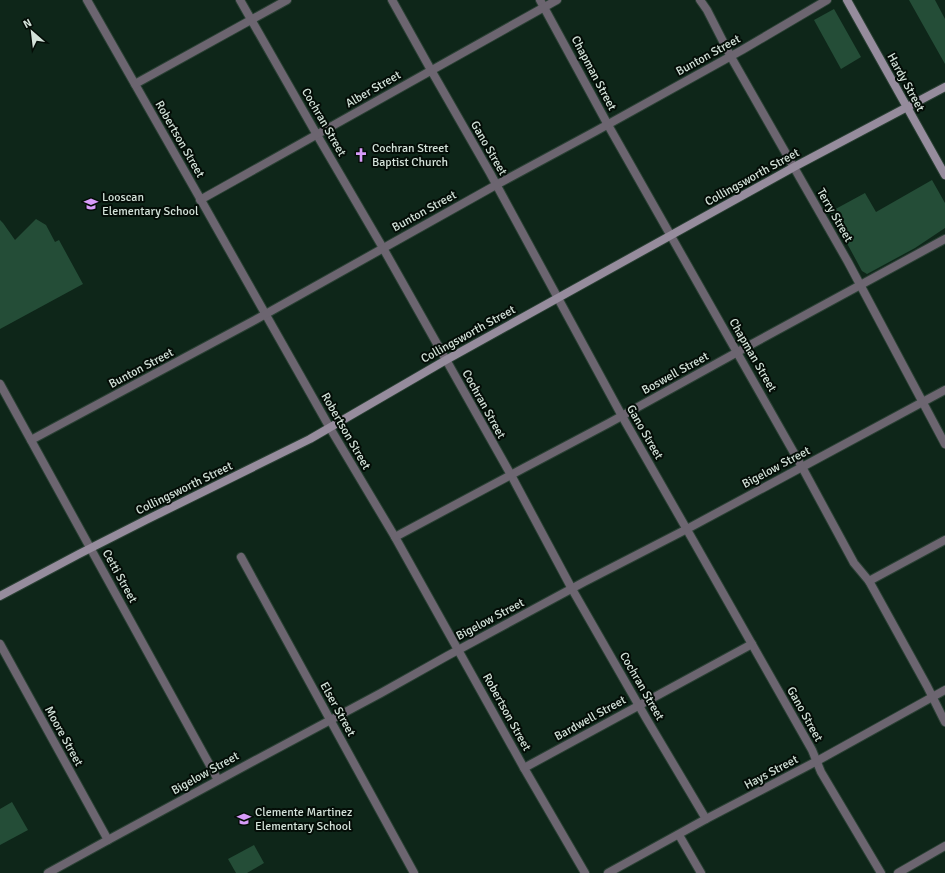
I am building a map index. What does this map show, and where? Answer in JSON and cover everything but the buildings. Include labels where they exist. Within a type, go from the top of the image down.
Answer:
[{"type":"main road","name":"Hardy Street","points":[[847,0],[945,175]]},
{"type":"main road","name":"Collingsworth Street","points":[[0,596],[91,548],[310,439],[446,360],[670,235],[945,87]]},
{"type":"street","name":"Robertson Street","points":[[87,0],[330,428],[395,537],[524,768],[585,873]]},
{"type":"street","name":"Cochran Street","points":[[240,0],[384,248],[572,589],[706,819]]},
{"type":"street","points":[[135,84],[287,0]]},
{"type":"street","name":"Gano Street","points":[[392,0],[496,185],[622,416],[812,750],[821,772],[881,873]]},
{"type":"street","name":"Alber Street","points":[[200,200],[535,12],[542,3],[557,0]]},
{"type":"street","name":"Terry Street","points":[[700,0],[707,10],[730,57],[861,285],[945,444]]},
{"type":"street","name":"Bunton Street","points":[[31,440],[265,314],[496,185],[608,125],[730,57],[827,0]]},
{"type":"street","name":"Chapman Street","points":[[542,3],[608,125],[802,467],[854,563],[869,581],[933,697],[945,722]]},
{"type":"street","name":"Boswell Street","points":[[395,537],[622,416],[945,239]]},
{"type":"street","name":"Cetti Street","points":[[0,384],[218,780]]},
{"type":"street","name":"Bigelow Street","points":[[48,873],[218,780],[382,693],[458,650],[945,390]]},
{"type":"street","points":[[869,581],[945,540]]},
{"type":"street","name":"Elser Street","points":[[241,557],[414,873]]},
{"type":"street","name":"Moore Street","points":[[0,644],[108,840]]},
{"type":"street","name":"Bardwell Street","points":[[524,768],[752,644]]},
{"type":"street","name":"Hays Street","points":[[608,873],[706,819],[817,761],[945,690]]},
{"type":"street","points":[[679,834],[701,873]]},
{"type":"street","points":[[898,873],[945,846]]},
{"type":"green space","points":[[909,0],[935,0],[945,19],[945,64]]},
{"type":"green space","points":[[834,9],[861,57],[841,69],[814,20]]},
{"type":"green space","points":[[932,180],[945,203],[945,228],[915,248],[867,274],[862,271],[830,212],[865,193],[876,212]]},
{"type":"green space","points":[[36,219],[46,225],[55,242],[59,240],[83,284],[0,329],[0,220],[15,240]]},
{"type":"green space","points":[[12,802],[28,830],[0,845],[0,809]]},
{"type":"green space","points":[[254,845],[264,863],[247,873],[236,873],[228,859]]},
{"type":"place","name":"Cochran Street Baptist Church","points":[[361,155]]},
{"type":"place","name":"Looscan Elementary School","points":[[91,204]]},
{"type":"place","name":"Clemente Martinez Elementary School","points":[[244,819]]}]
